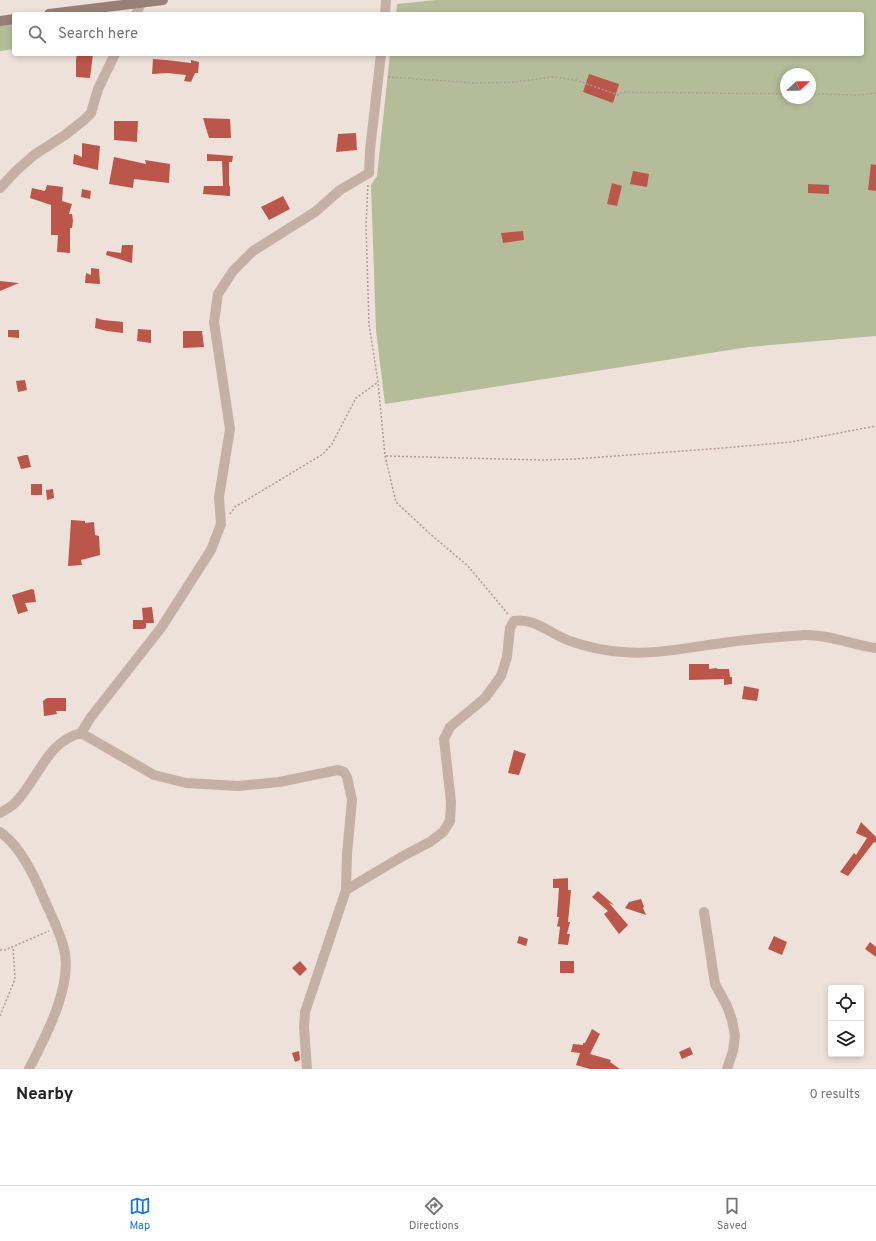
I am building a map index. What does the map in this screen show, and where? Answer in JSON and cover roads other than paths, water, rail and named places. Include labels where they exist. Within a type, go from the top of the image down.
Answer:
[{"type":"main road","points":[[66,12],[163,0]]},
{"type":"main road","points":[[0,21],[12,19]]},
{"type":"street","points":[[385,12],[386,0]]},
{"type":"street","points":[[137,12],[141,3]]},
{"type":"street","points":[[0,188],[34,155],[65,135],[91,113],[98,89],[114,56]]},
{"type":"street","points":[[0,814],[15,803],[59,743],[71,736],[81,733],[91,717],[161,628],[212,550],[221,524],[219,497],[230,429],[214,322],[218,294],[232,271],[253,251],[315,212],[340,190],[369,173],[370,150],[381,56]]},
{"type":"street","points":[[346,890],[403,856],[430,842],[443,832],[450,821],[451,802],[444,739],[450,726],[485,698],[501,676],[507,657],[510,628],[514,621],[522,620],[574,642],[623,652],[662,653],[724,643],[806,635],[876,648]]},
{"type":"street","points":[[81,733],[154,774],[186,783],[238,786],[279,782],[338,770],[344,772],[347,776],[352,800],[347,854],[346,890],[305,1012],[304,1027],[307,1069]]},
{"type":"street","points":[[0,832],[10,840],[36,880],[64,945],[67,966],[61,994],[48,1034],[29,1069]]},
{"type":"street","points":[[704,912],[715,984],[727,1006],[732,1020],[735,1036],[733,1051],[727,1069]]}]
